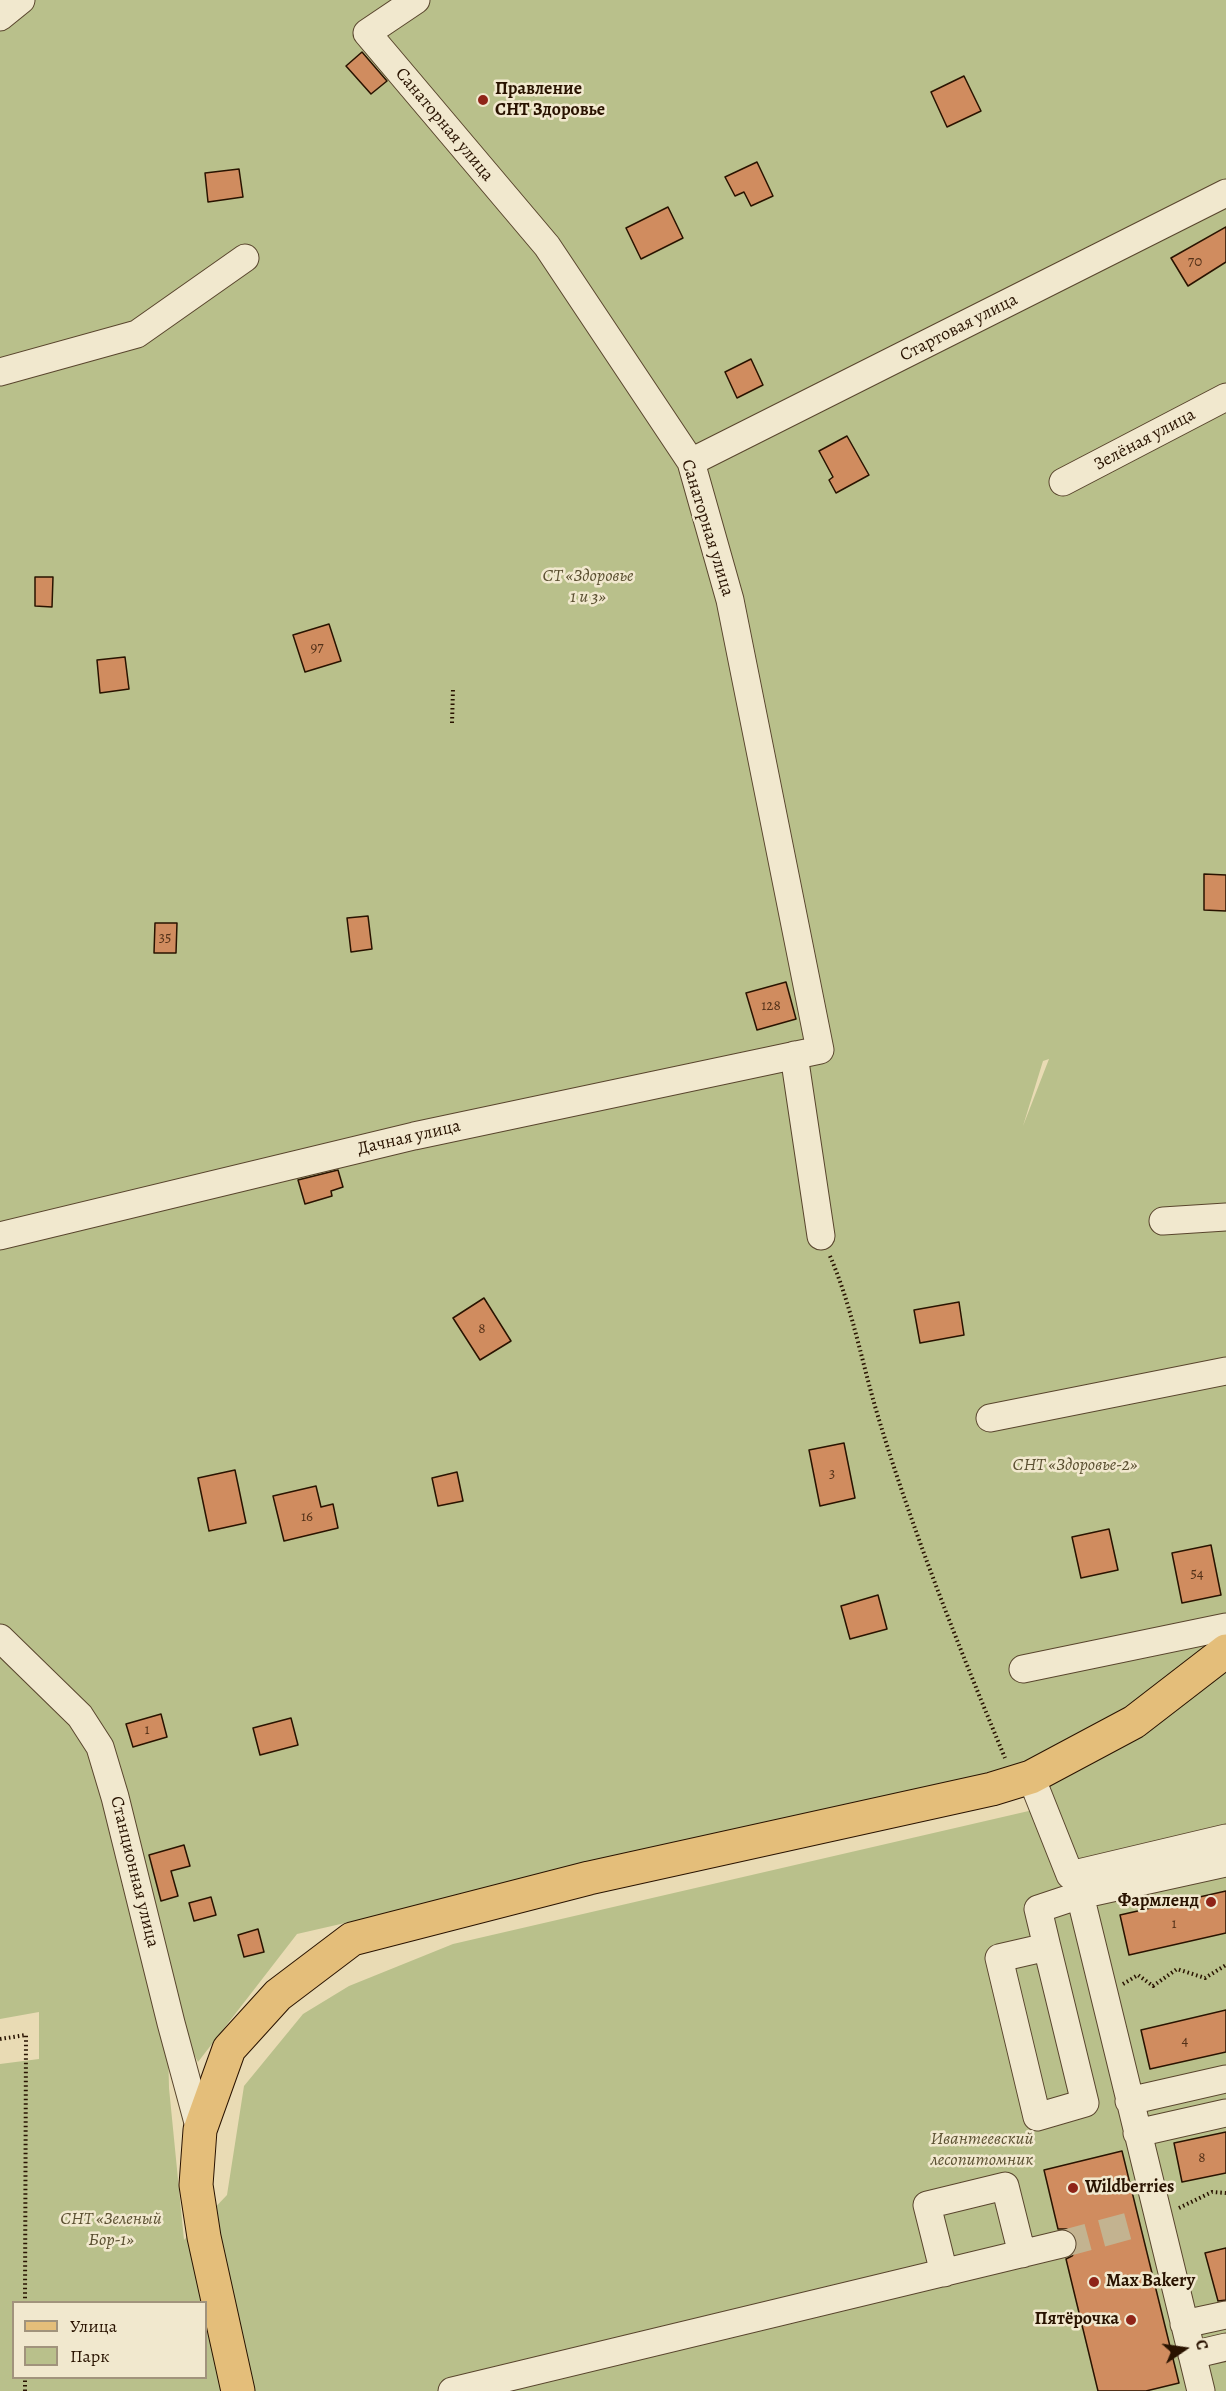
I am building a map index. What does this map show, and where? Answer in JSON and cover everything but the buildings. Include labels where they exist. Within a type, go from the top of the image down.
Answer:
[{"type":"main road","points":[[238,2391],[204,2237],[196,2185],[200,2130],[228,2049],[278,1995],[352,1939],[589,1878],[992,1789],[1030,1777],[1134,1722],[1226,1651]]},
{"type":"street","points":[[0,17],[21,0]]},
{"type":"street","name":"Санаторная улица","points":[[416,0],[367,33],[547,246],[691,462],[730,600],[807,1053],[821,1236]]},
{"type":"street","name":"Стартовая улица","points":[[691,462],[1226,193]]},
{"type":"street","points":[[0,372],[137,334],[245,258]]},
{"type":"street","name":"Зелёная улица","points":[[1063,482],[1226,397]]},
{"type":"street","name":"Дачная улица","points":[[0,1236],[414,1136],[807,1053]]},
{"type":"street","points":[[1163,1221],[1226,1217]]},
{"type":"street","points":[[990,1418],[1226,1371]]},
{"type":"street","points":[[1023,1669],[1226,1627]]},
{"type":"street","name":"Станционная улица","points":[[5,1642],[80,1716],[100,1747],[115,1797],[200,2130]]},
{"type":"street","points":[[1030,1777],[1070,1875],[1226,1838]]},
{"type":"street","points":[[1047,1947],[999,1958],[1036,2117],[1085,2103],[1038,1909],[1080,1895],[1226,1863]]},
{"type":"street","points":[[1080,1895],[1137,2133],[1149,2221],[1184,2324],[1201,2391]]},
{"type":"street","points":[[1129,2101],[1226,2079]]},
{"type":"street","points":[[1137,2133],[1226,2113]]},
{"type":"street","points":[[944,2273],[927,2205],[950,2199],[1005,2186],[1022,2254]]},
{"type":"street","points":[[452,2391],[1062,2244]]},
{"type":"street","points":[[1184,2324],[1226,2314]]},
{"type":"street","points":[[1192,2355],[1226,2347]]},
{"type":"path","points":[[452,723],[453,689]]},
{"type":"path","points":[[821,1236],[845,1291],[877,1413],[966,1664],[1010,1770],[1030,1777]]},
{"type":"path","points":[[1104,1996],[1138,1975],[1154,1986],[1177,1969],[1204,1978],[1226,1965]]},
{"type":"path","points":[[0,2039],[26,2035],[25,2301]]},
{"type":"path","points":[[1149,2221],[1212,2192],[1226,2193]]},
{"type":"green space","points":[[0,0],[1226,0],[1226,2391],[0,2391],[0,2064],[39,2059],[39,2012],[0,2019]],"holes":[[[1049,1059],[1023,1126],[1043,1061]],[[1026,1767],[1033,1810],[453,1944],[349,1986],[303,2014],[244,2086],[227,2195],[184,2240],[169,2088],[167,2002],[198,2062],[297,1934]]]},
{"type":"tunnel","points":[[1062,2244],[1140,2223]]},
{"type":"place","name":"Правление СНТ Здоровье","points":[[483,100]]},
{"type":"place","name":"Фармленд","points":[[1211,1902]]},
{"type":"place","name":"Wildberries","points":[[1073,2188]]},
{"type":"place","name":"Max Bakery","points":[[1094,2282]]},
{"type":"place","name":"Пятёрочка","points":[[1131,2320]]},
{"type":"park label","name":"СТ «Здоровье 1 и 3»","points":[[588,587]]},
{"type":"park label","name":"СНТ «Здоровье-2»","points":[[1075,1466]]},
{"type":"park label","name":"Ивантеевский лесопитомник","points":[[982,2150]]},
{"type":"park label","name":"СНТ «Зеленый Бор-1»","points":[[111,2230]]}]
